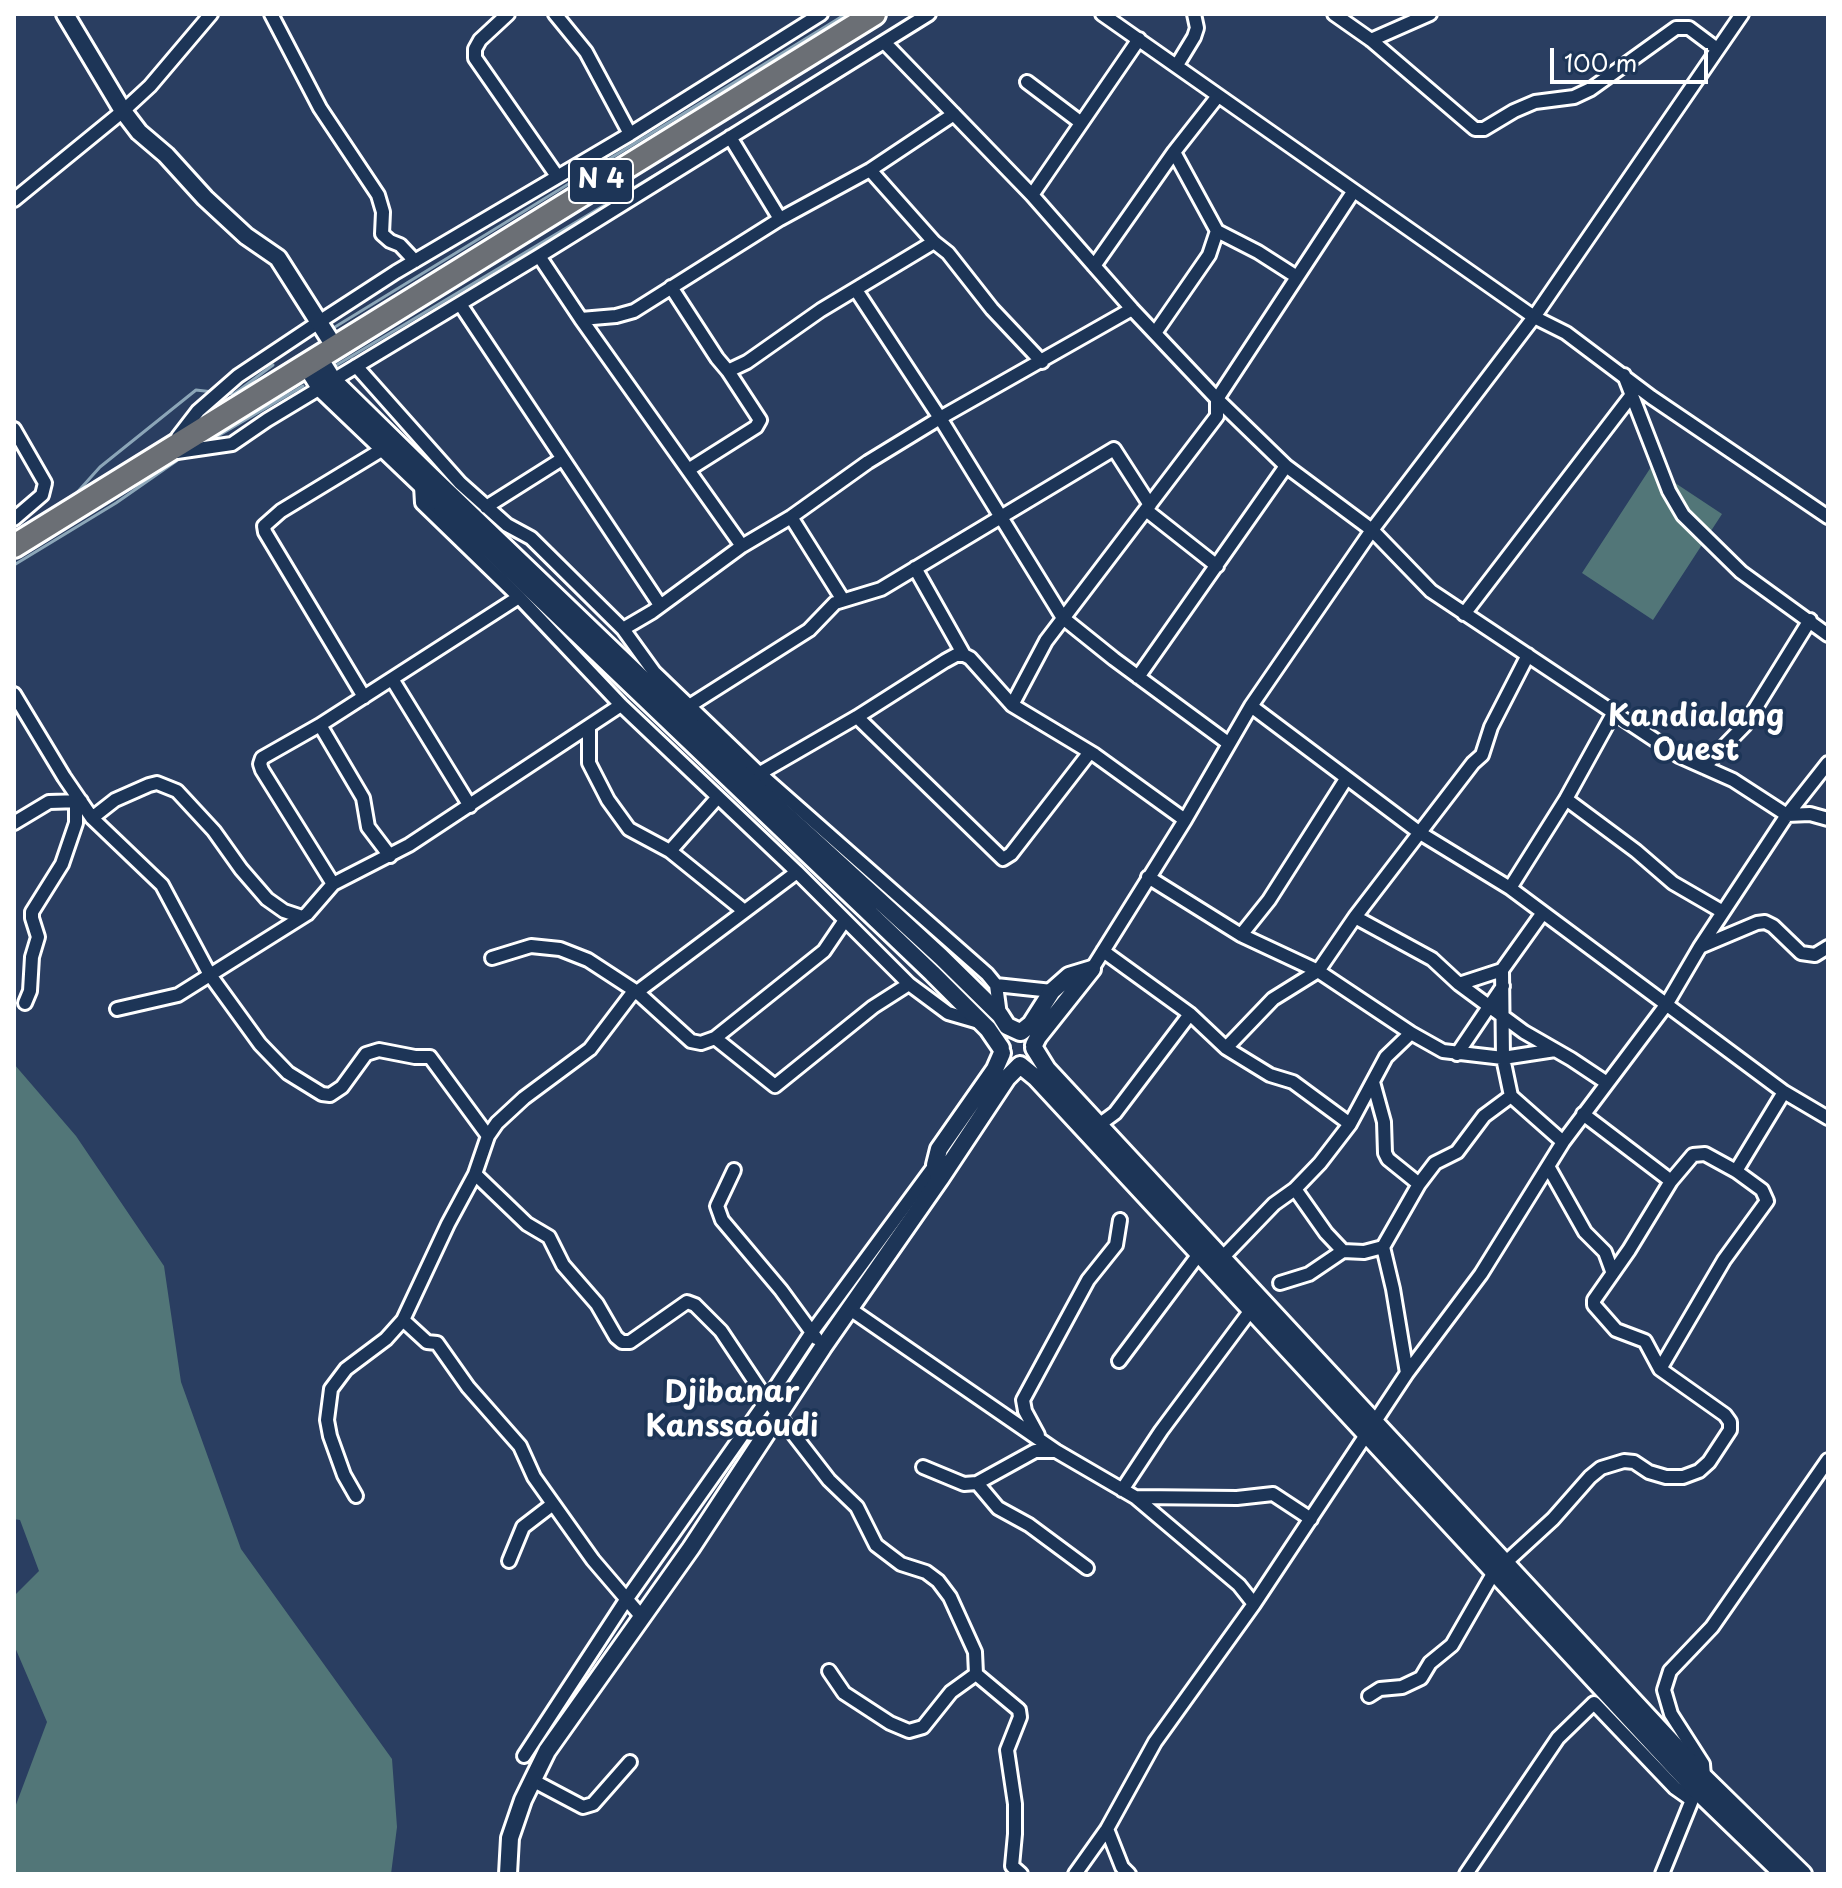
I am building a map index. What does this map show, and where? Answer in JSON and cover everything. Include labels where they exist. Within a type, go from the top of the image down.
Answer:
[{"type":"highway","name":"N 4","points":[[16,541],[165,453],[874,14]]},
{"type":"main road","points":[[65,14],[139,132],[246,236],[278,258],[319,322],[319,356],[326,384],[383,449],[426,481],[754,777],[1000,1015],[1007,1026],[1029,1036],[1047,1069],[1199,1254],[1372,1430]]},
{"type":"main road","points":[[326,384],[932,973],[982,1023],[1009,1062],[1020,1065],[1094,1129],[1222,1258],[1372,1430],[1500,1567],[1697,1789],[1803,1874]]},
{"type":"main road","points":[[932,973],[941,957]]},
{"type":"main road","points":[[938,1172],[939,1149],[995,1069],[1005,1037],[1031,1024],[1052,991],[1069,976],[1092,969]]},
{"type":"main road","points":[[508,1874],[510,1838],[532,1780],[547,1751],[779,1416],[938,1172],[1007,1078],[1030,1060],[1038,1037],[1092,969]]},
{"type":"main road","points":[[1500,1567],[1600,1698],[1783,1874]]},
{"type":"street","points":[[14,200],[123,111],[161,74],[211,14]]},
{"type":"street","points":[[271,14],[320,108],[378,195],[383,212],[382,234],[400,245],[415,261]]},
{"type":"street","points":[[508,14],[480,40],[475,49],[475,58],[557,176]]},
{"type":"street","points":[[555,14],[586,52],[630,134]]},
{"type":"street","points":[[165,453],[198,411],[218,392],[319,322],[821,14]]},
{"type":"street","points":[[165,453],[232,444],[929,14]]},
{"type":"street","points":[[1102,14],[1353,192],[1534,317],[1566,333],[1651,397],[1828,517]]},
{"type":"street","points":[[1177,65],[1194,37],[1197,28],[1194,14]]},
{"type":"street","points":[[1334,14],[1371,40],[1470,126],[1484,129],[1535,102],[1574,97],[1591,89],[1676,28],[1689,28],[1717,49]]},
{"type":"street","points":[[1371,40],[1430,14]]},
{"type":"street","points":[[1092,969],[1185,820],[1251,706],[1372,530],[1534,317],[1742,14]]},
{"type":"street","points":[[1032,195],[1139,39]]},
{"type":"street","points":[[884,42],[1032,195],[1132,309],[1217,399],[1286,466],[1372,530],[1431,591],[1679,756],[1733,780],[1787,815],[1810,814],[1828,819]]},
{"type":"street","points":[[1027,82],[1080,122]]},
{"type":"street","points":[[1094,266],[1174,152],[1218,96]]},
{"type":"street","points":[[581,319],[625,315],[780,219],[870,170],[954,114]]},
{"type":"street","points":[[730,137],[780,219]]},
{"type":"street","points":[[1174,152],[1217,231],[1297,277]]},
{"type":"street","points":[[870,170],[934,242],[948,253],[992,309],[1042,362]]},
{"type":"street","points":[[1012,705],[1046,641],[1217,416],[1217,399],[1353,192]]},
{"type":"street","points":[[1155,333],[1209,255],[1217,231]]},
{"type":"street","points":[[728,371],[747,362],[821,310],[934,242]]},
{"type":"street","points":[[539,256],[742,546]]},
{"type":"street","points":[[671,287],[760,420],[756,427],[688,470]]},
{"type":"street","points":[[856,290],[940,418],[1063,618],[1228,743]]},
{"type":"street","points":[[460,304],[660,605]]},
{"type":"street","points":[[623,629],[868,462],[1132,309]]},
{"type":"street","points":[[356,366],[460,483],[507,525],[531,538],[623,629],[654,672],[754,777],[967,955],[996,985],[1000,1015]]},
{"type":"street","points":[[1624,375],[1669,491],[1683,515],[1741,572],[1828,635]]},
{"type":"street","points":[[1464,614],[1631,396]]},
{"type":"street","points":[[14,429],[45,483],[42,495],[14,519]]},
{"type":"street","points":[[364,697],[264,526],[281,511],[383,449]]},
{"type":"street","points":[[689,706],[809,630],[835,603],[881,589],[1114,449],[1148,507],[1217,566]]},
{"type":"street","points":[[486,507],[562,459]]},
{"type":"street","points":[[1138,677],[1286,466]]},
{"type":"street","points":[[426,481],[422,503],[519,597],[621,705],[797,872],[909,984],[948,1013],[982,1023]]},
{"type":"street","points":[[791,517],[843,600]]},
{"type":"street","points":[[915,568],[964,655]]},
{"type":"street","points":[[333,884],[260,764],[262,758],[320,725],[519,597]]},
{"type":"street","points":[[1704,767],[1745,725],[1810,620]]},
{"type":"street","points":[[754,777],[945,661],[956,655],[964,655],[1012,705],[1090,752],[1185,820]]},
{"type":"street","points":[[1226,1048],[1273,999],[1318,971],[1355,917],[1482,755],[1491,727],[1528,655]]},
{"type":"street","points":[[392,679],[470,806]]},
{"type":"street","points":[[14,694],[19,713],[78,801],[162,885],[210,975],[260,1044],[288,1073],[326,1095],[338,1091],[366,1054],[379,1050],[430,1057],[488,1136]]},
{"type":"street","points":[[117,1009],[178,995],[312,911],[333,884],[390,856],[621,705]]},
{"type":"street","points":[[1251,706],[1420,833],[1510,888],[1784,1092],[1828,1117]]},
{"type":"street","points":[[1510,888],[1566,799],[1614,712]]},
{"type":"street","points":[[857,717],[1003,859],[1011,854],[1090,752]]},
{"type":"street","points":[[320,725],[363,798],[368,827],[390,856]]},
{"type":"street","points":[[589,726],[589,763],[608,800],[629,829],[670,851],[743,910]]},
{"type":"street","points":[[1075,1874],[1107,1829],[1155,1742],[1254,1604],[1407,1373],[1481,1274],[1563,1142],[1666,1005],[1700,947],[1787,815],[1828,763]]},
{"type":"street","points":[[1241,935],[1269,900],[1346,779]]},
{"type":"street","points":[[92,818],[115,800],[149,785],[157,783],[177,791],[214,831],[267,899],[284,911],[302,917]]},
{"type":"street","points":[[670,851],[718,797]]},
{"type":"street","points":[[1566,799],[1673,883],[1723,912]]},
{"type":"street","points":[[14,823],[49,802],[78,801]]},
{"type":"street","points":[[25,1003],[30,991],[32,957],[38,937],[32,912],[62,864],[76,823],[78,801]]},
{"type":"street","points":[[356,1496],[344,1475],[330,1436],[327,1420],[331,1389],[346,1369],[386,1339],[403,1320],[475,1174],[488,1136],[497,1123],[516,1104],[596,1043],[631,995],[797,872]]},
{"type":"street","points":[[1148,877],[1241,935],[1318,971],[1443,1051],[1503,1058],[1555,1050]]},
{"type":"street","points":[[1459,984],[1502,970],[1542,914]]},
{"type":"street","points":[[1355,917],[1432,959],[1459,984],[1524,1032],[1607,1083]]},
{"type":"street","points":[[492,958],[531,946],[560,949],[588,960],[637,992],[691,1041],[701,1043],[715,1038],[824,951],[845,920]]},
{"type":"street","points":[[1700,947],[1765,922],[1801,953],[1815,955],[1828,947]]},
{"type":"street","points":[[1103,951],[1190,1014],[1226,1048],[1270,1075],[1293,1082],[1350,1124]]},
{"type":"street","points":[[1502,970],[1503,1058],[1511,1096],[1563,1142]]},
{"type":"street","points":[[715,1038],[775,1086],[873,1007],[909,984]]},
{"type":"street","points":[[996,985],[1052,991]]},
{"type":"street","points":[[1457,1054],[1503,986]]},
{"type":"street","points":[[1094,1129],[1115,1113],[1190,1014]]},
{"type":"street","points":[[1222,1258],[1274,1204],[1295,1189],[1320,1163],[1350,1124],[1386,1057],[1411,1033]]},
{"type":"street","points":[[1373,1082],[1384,1122],[1385,1153],[1388,1159],[1419,1184]]},
{"type":"street","points":[[1736,1171],[1784,1092]]},
{"type":"street","points":[[1407,1373],[1383,1247],[1419,1184],[1435,1163],[1457,1152],[1484,1116],[1511,1096]]},
{"type":"street","points":[[1583,1114],[1671,1181]]},
{"type":"street","points":[[1369,1696],[1380,1689],[1402,1687],[1421,1678],[1430,1663],[1452,1645],[1500,1567],[1553,1519],[1601,1468],[1624,1461],[1634,1462],[1649,1472],[1666,1477],[1683,1477],[1699,1471],[1709,1462],[1730,1430],[1730,1422],[1725,1415],[1660,1369],[1645,1341],[1616,1330],[1594,1305],[1612,1271],[1629,1250],[1671,1181],[1693,1155],[1699,1153],[1736,1171],[1762,1190],[1767,1201],[1724,1260],[1660,1369]]},
{"type":"street","points":[[1549,1168],[1585,1232],[1610,1260],[1612,1271]]},
{"type":"street","points":[[734,1170],[717,1206],[722,1220],[781,1290],[823,1347]]},
{"type":"street","points":[[524,1756],[626,1600],[812,1332],[938,1172]]},
{"type":"street","points":[[475,1174],[527,1224],[549,1237],[563,1265],[597,1304],[622,1342],[630,1342],[655,1322],[691,1302],[721,1331],[779,1416],[829,1480],[857,1507],[876,1545],[901,1564],[926,1572],[938,1581],[950,1597],[975,1652],[976,1674],[1019,1710],[1020,1717],[1007,1750],[1015,1804],[1012,1866],[1021,1874]]},
{"type":"street","points":[[1295,1189],[1326,1233],[1343,1251]]},
{"type":"street","points":[[1039,1438],[1025,1411],[1023,1400],[1088,1280],[1116,1245],[1120,1220]]},
{"type":"street","points":[[1280,1283],[1309,1274],[1343,1251],[1364,1252],[1383,1247]]},
{"type":"street","points":[[1119,1361],[1199,1254]]},
{"type":"street","points":[[850,1309],[1056,1451],[1135,1497],[1239,1585],[1254,1604]]},
{"type":"street","points":[[1122,1490],[1161,1431],[1251,1310]]},
{"type":"street","points":[[403,1320],[427,1342],[437,1343],[443,1350],[468,1387],[520,1446],[534,1477],[553,1504],[641,1616]]},
{"type":"street","points":[[923,1467],[964,1484],[977,1483],[1035,1451],[1056,1451]]},
{"type":"street","points":[[1662,1874],[1697,1789],[1703,1764],[1671,1714],[1664,1690],[1670,1671],[1712,1627],[1828,1460]]},
{"type":"street","points":[[977,1483],[998,1508],[1029,1525],[1087,1568]]},
{"type":"street","points":[[1135,1497],[1237,1498],[1273,1494],[1311,1519]]},
{"type":"street","points":[[509,1561],[523,1527],[553,1504]]},
{"type":"street","points":[[829,1671],[844,1693],[890,1723],[909,1731],[923,1727],[951,1692],[976,1674]]},
{"type":"street","points":[[1466,1874],[1558,1738],[1600,1698]]},
{"type":"street","points":[[532,1780],[583,1807],[593,1804],[630,1762]]},
{"type":"street","points":[[1107,1829],[1122,1867],[1129,1874]]},
{"type":"green space","points":[[1651,467],[1722,514],[1653,620],[1582,573]]},
{"type":"green space","points":[[14,1064],[76,1136],[164,1266],[181,1382],[241,1549],[392,1759],[397,1827],[391,1874],[14,1874],[14,1810],[47,1722],[14,1645],[14,1596],[39,1571],[20,1520],[14,1519]]},
{"type":"waterway","points":[[335,327],[846,14]]},
{"type":"waterway","points":[[904,23],[917,14]]},
{"type":"waterway","points":[[335,366],[717,138]]},
{"type":"waterway","points":[[225,393],[234,394],[273,365]]},
{"type":"waterway","points":[[206,443],[303,386]]},
{"type":"waterway","points":[[73,497],[100,467],[196,390],[213,392]]},
{"type":"waterway","points":[[14,565],[116,503],[182,457]]},
{"type":"district","name":"Kandialang Ouest","points":[[1696,735]]},
{"type":"district","name":"Djibanar Kanssaoudi","points":[[732,1411]]}]
